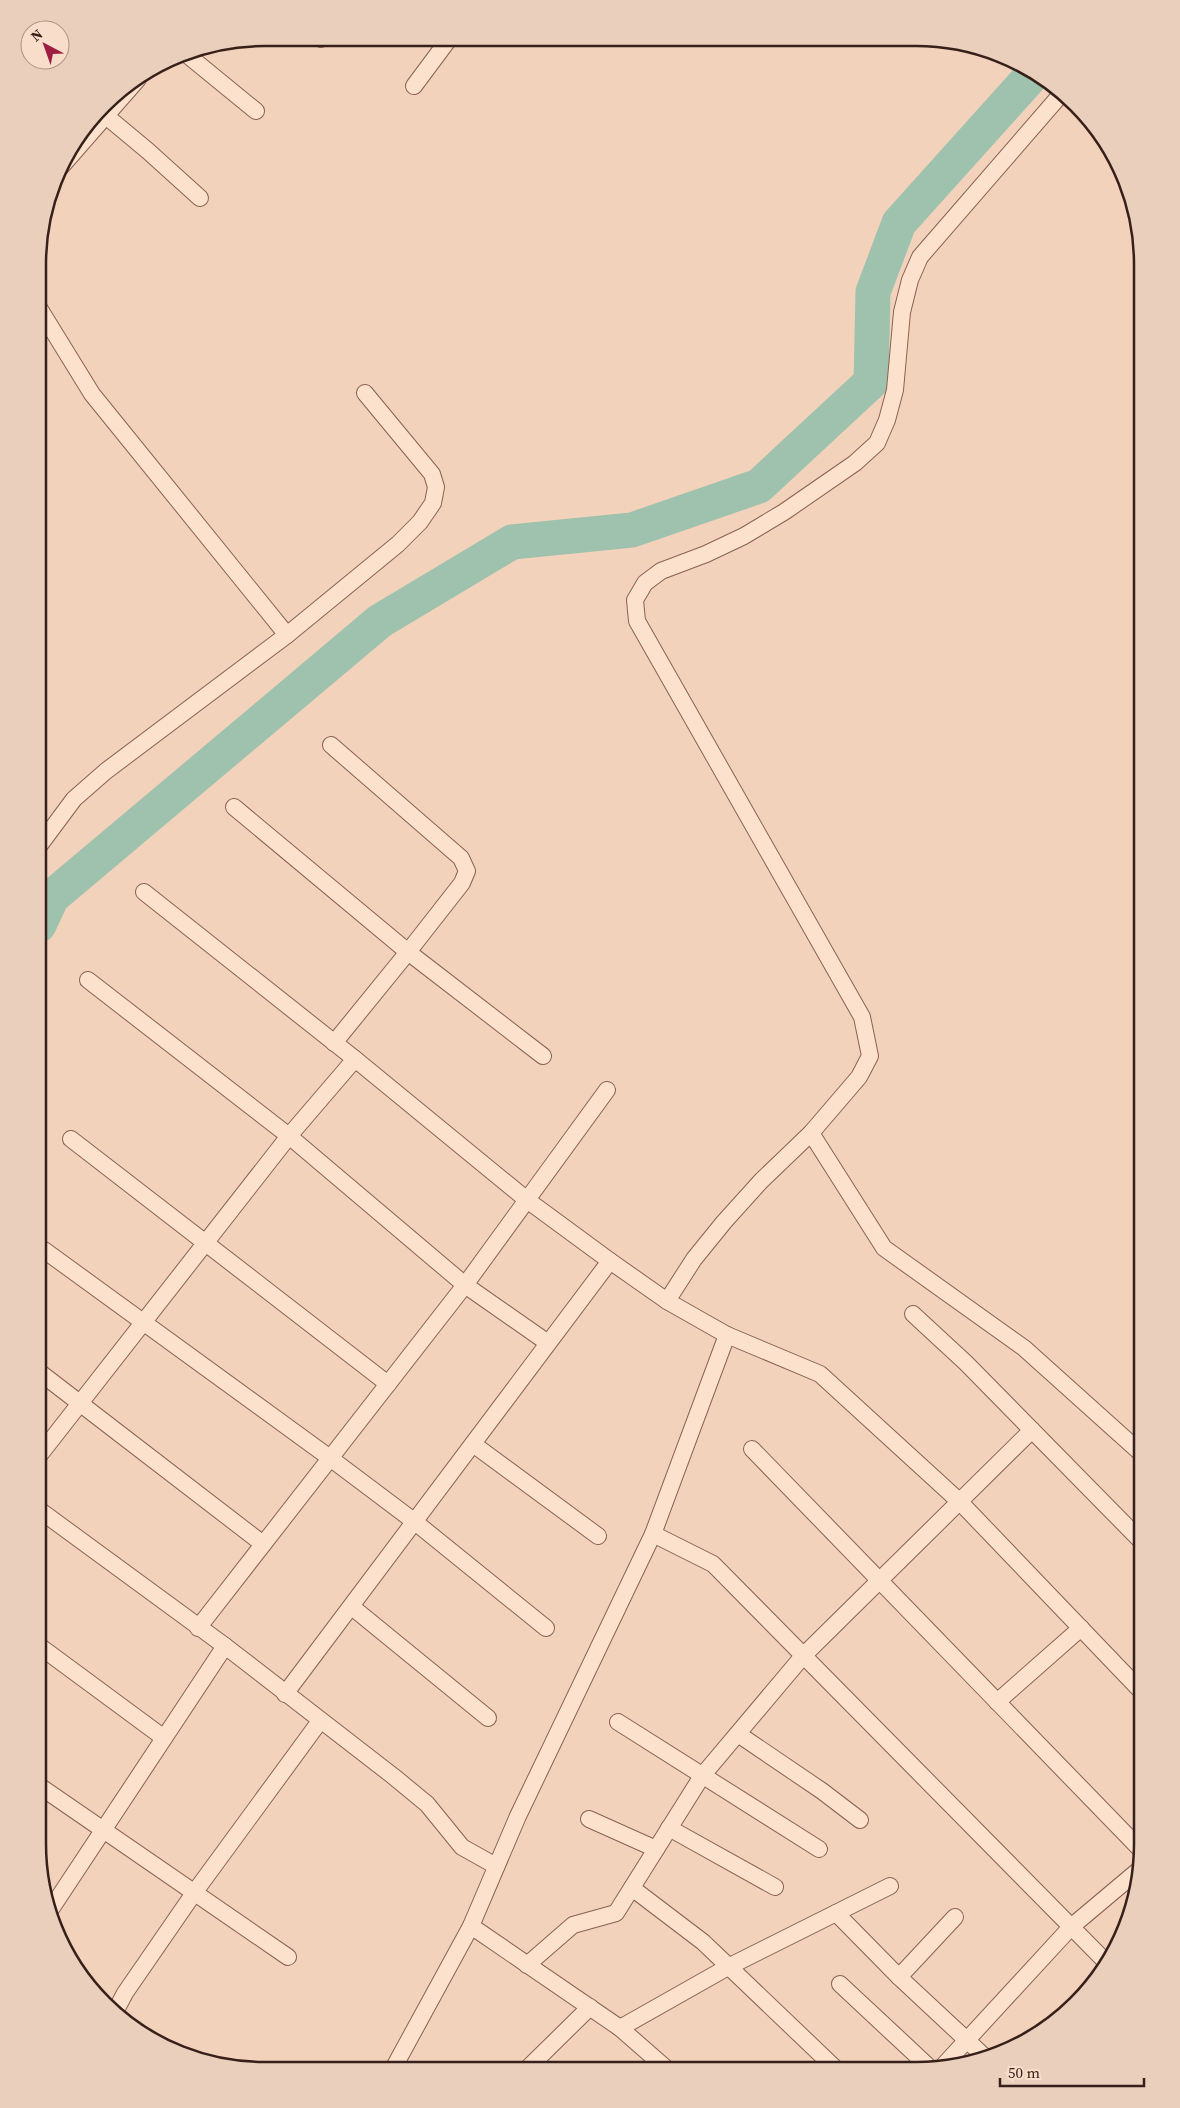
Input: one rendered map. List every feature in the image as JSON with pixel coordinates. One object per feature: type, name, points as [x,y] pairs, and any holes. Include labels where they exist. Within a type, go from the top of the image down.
[{"type":"street","points":[[414,86],[444,46]]},
{"type":"street","points":[[192,59],[256,111]]},
{"type":"street","points":[[667,1301],[694,1259],[724,1222],[761,1181],[811,1133],[859,1077],[870,1056],[862,1017],[637,621],[635,600],[644,583],[661,571],[706,554],[744,536],[784,512],[855,463],[877,443],[887,420],[895,390],[902,312],[910,280],[920,257],[1057,98]]},
{"type":"street","points":[[97,124],[119,101]]},
{"type":"street","points":[[106,116],[148,150],[200,198]]},
{"type":"street","points":[[46,319],[92,394],[287,635]]},
{"type":"street","points":[[46,837],[74,799],[106,771],[287,635],[398,544],[420,522],[433,504],[436,487],[432,474],[365,393]]},
{"type":"street","points":[[331,745],[461,858],[468,871],[462,883],[334,1043]]},
{"type":"street","points":[[234,807],[408,952],[543,1056]]},
{"type":"street","points":[[144,892],[355,1059],[527,1200],[610,1261],[667,1301],[727,1335],[820,1374],[960,1502],[1134,1684]]},
{"type":"street","points":[[88,980],[289,1136],[465,1285],[548,1343]]},
{"type":"street","points":[[46,1447],[289,1136],[355,1059]]},
{"type":"street","points":[[198,1628],[465,1285],[607,1090]]},
{"type":"street","points":[[811,1133],[884,1248],[1024,1348],[1134,1447]]},
{"type":"street","points":[[71,1139],[388,1384]]},
{"type":"street","points":[[46,1251],[415,1522],[546,1628]]},
{"type":"street","points":[[285,1694],[610,1261]]},
{"type":"street","points":[[913,1314],[966,1363],[1134,1534]]},
{"type":"street","points":[[397,2062],[470,1926],[518,1816],[653,1534],[727,1335]]},
{"type":"street","points":[[46,1377],[263,1544]]},
{"type":"street","points":[[527,1965],[573,1925],[616,1913],[702,1776],[803,1656],[1032,1430]]},
{"type":"street","points":[[473,1444],[598,1536]]},
{"type":"street","points":[[752,1449],[1134,1843]]},
{"type":"street","points":[[46,1515],[225,1646],[320,1722],[393,1776],[427,1804],[462,1847],[496,1866]]},
{"type":"street","points":[[653,1534],[713,1564],[1102,1958]]},
{"type":"street","points":[[352,1607],[488,1718]]},
{"type":"street","points":[[997,1702],[1081,1628]]},
{"type":"street","points":[[55,1903],[225,1646]]},
{"type":"street","points":[[46,1651],[164,1738]]},
{"type":"street","points":[[118,2006],[125,1993],[194,1893],[320,1722]]},
{"type":"street","points":[[618,1722],[819,1849]]},
{"type":"street","points":[[738,1734],[860,1820]]},
{"type":"street","points":[[46,1791],[288,1957]]},
{"type":"street","points":[[589,1819],[656,1848]]},
{"type":"street","points":[[669,1828],[775,1887]]},
{"type":"street","points":[[949,2059],[1071,1927],[1132,1875]]},
{"type":"street","points":[[620,2028],[728,1967],[890,1886]]},
{"type":"street","points":[[632,1888],[703,1942],[829,2062]]},
{"type":"street","points":[[836,1913],[899,1977],[980,2052]]},
{"type":"street","points":[[899,1977],[955,1917]]},
{"type":"street","points":[[470,1926],[620,2028],[659,2062]]},
{"type":"street","points":[[840,1984],[923,2061]]},
{"type":"street","points":[[534,2062],[590,2008]]},
{"type":"waterway","points":[[46,910],[52,897],[380,621],[512,542],[632,530],[759,486],[871,382],[873,292],[899,223],[1030,78]]}]
